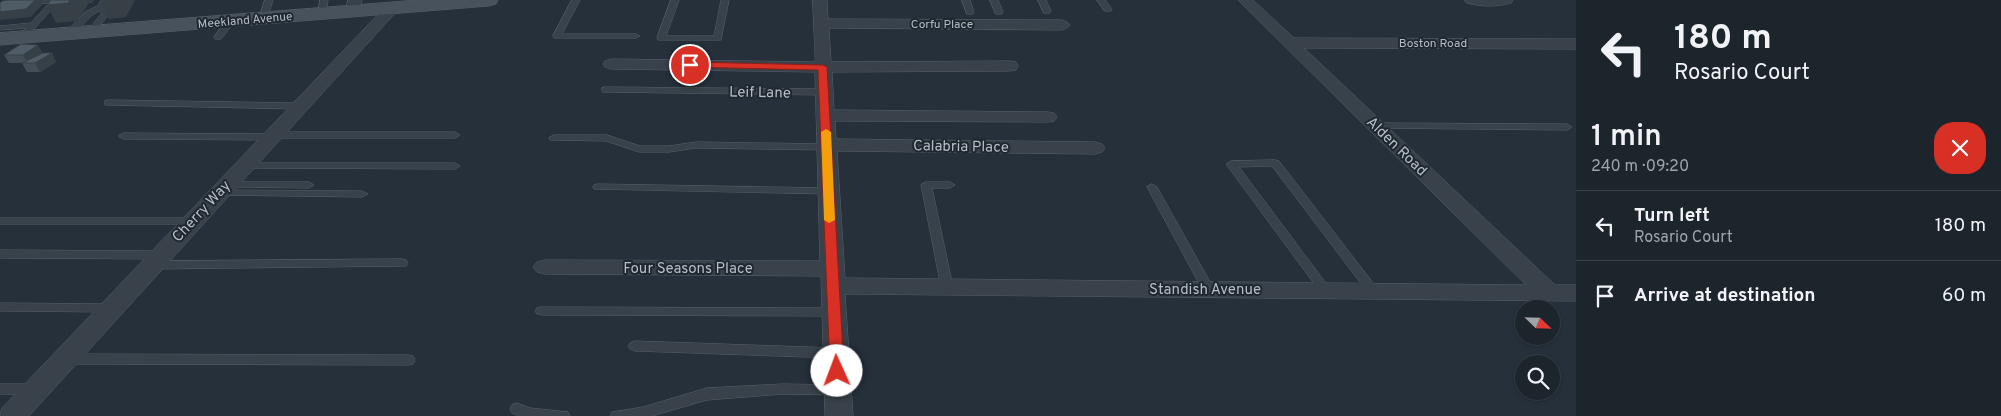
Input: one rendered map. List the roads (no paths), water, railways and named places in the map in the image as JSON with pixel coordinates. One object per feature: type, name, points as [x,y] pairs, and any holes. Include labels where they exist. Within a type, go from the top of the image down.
[{"type":"main road","name":"Meekland Avenue","points":[[0,39],[26,32],[69,34],[263,19],[323,7],[392,8],[489,0]]},
{"type":"street","points":[[820,0],[839,416]]},
{"type":"street","name":"Alden Road","points":[[1245,0],[1550,293]]},
{"type":"street","points":[[1472,0],[1484,2],[1506,0]]},
{"type":"street","name":"Cherry Way","points":[[12,416],[392,8]]},
{"type":"street","name":"Corfu Place","points":[[821,23],[1062,25]]},
{"type":"street","name":"Boston Road","points":[[1290,43],[1576,44]]},
{"type":"street","points":[[611,64],[823,67],[1010,66]]},
{"type":"street","name":"Calabria Place","points":[[826,115],[1048,117]]},
{"type":"street","name":"Calabria Place","points":[[827,146],[1095,148]]},
{"type":"street","name":"Four Seasons Place","points":[[545,267],[832,278]]},
{"type":"street","name":"Standish Avenue","points":[[832,278],[947,287],[1576,293]]},
{"type":"lane","points":[[0,6],[6,0]]},
{"type":"lane","points":[[0,6],[55,0]]},
{"type":"lane","points":[[0,28],[26,32],[55,0]]},
{"type":"lane","points":[[69,34],[88,14],[100,8],[106,0]]},
{"type":"lane","points":[[263,19],[269,0]]},
{"type":"lane","points":[[576,0],[557,36],[636,36]]},
{"type":"lane","points":[[675,0],[661,38],[718,38],[724,0]]},
{"type":"lane","points":[[966,0],[970,12]]},
{"type":"lane","points":[[994,0],[999,12]]},
{"type":"lane","points":[[1042,0],[1047,10]]},
{"type":"lane","points":[[1101,0],[1108,10]]},
{"type":"lane","points":[[90,32],[106,13],[100,8]]},
{"type":"lane","points":[[218,37],[231,22]]},
{"type":"lane","name":"Leif Lane","points":[[605,90],[824,92]]},
{"type":"lane","points":[[108,103],[299,106]]},
{"type":"lane","points":[[1376,126],[1567,127]]},
{"type":"lane","points":[[123,136],[455,135]]},
{"type":"lane","points":[[554,138],[607,138],[639,149],[669,149],[696,145],[827,146]]},
{"type":"lane","points":[[1325,290],[1231,164],[1275,164],[1373,291]]},
{"type":"lane","points":[[243,166],[456,166]]},
{"type":"lane","points":[[222,189],[309,185]]},
{"type":"lane","points":[[947,287],[926,185],[950,185]]},
{"type":"lane","points":[[1152,187],[1208,289]]},
{"type":"lane","points":[[598,188],[828,191]]},
{"type":"lane","points":[[222,189],[362,194]]},
{"type":"lane","points":[[0,220],[192,221]]},
{"type":"lane","points":[[0,254],[156,260],[402,263]]},
{"type":"lane","points":[[0,307],[112,308]]},
{"type":"lane","points":[[542,311],[834,312]]},
{"type":"lane","points":[[635,346],[836,353]]},
{"type":"lane","points":[[66,359],[408,360]]},
{"type":"lane","points":[[0,389],[38,389]]},
{"type":"lane","points":[[617,416],[643,413],[707,394],[783,389],[838,390]]},
{"type":"lane","points":[[516,409],[529,414],[563,416]]}]
